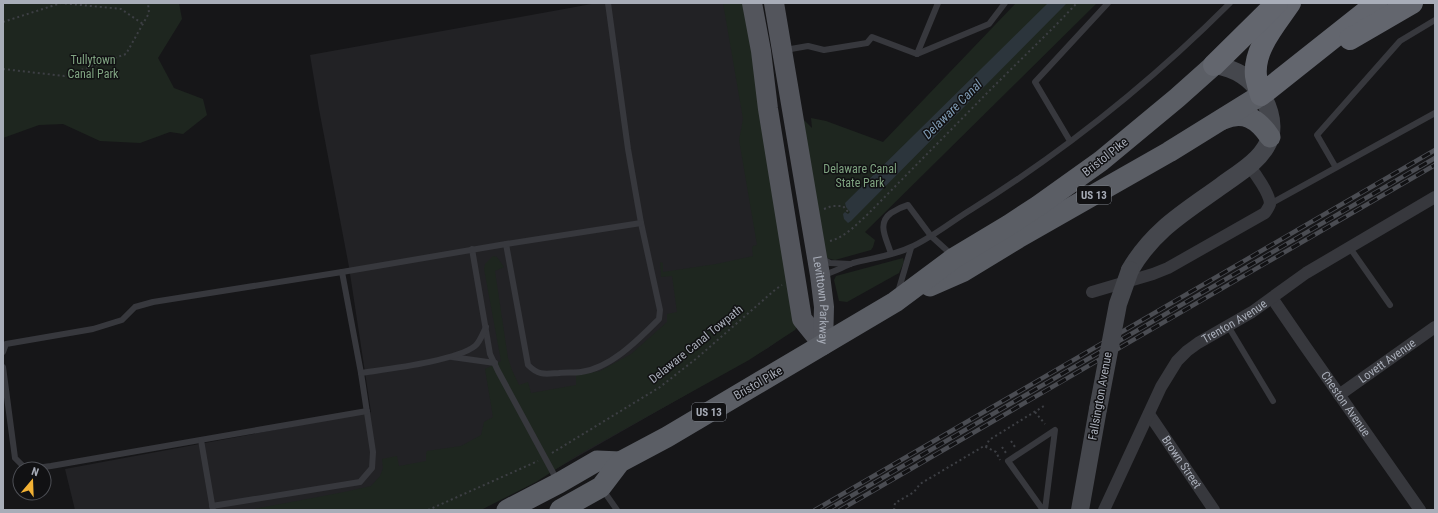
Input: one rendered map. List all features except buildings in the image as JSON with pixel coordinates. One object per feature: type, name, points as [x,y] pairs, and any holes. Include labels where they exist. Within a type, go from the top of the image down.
[{"type":"highway","name":"Bristol Pike","points":[[569,508],[601,487],[620,462],[667,437],[895,302],[954,258],[1009,225],[1072,182],[1139,130],[1214,65],[1278,3]]},
{"type":"highway","points":[[1261,95],[1256,77],[1257,61],[1270,32],[1290,3]]},
{"type":"highway","name":"US 13","points":[[1261,95],[1377,3]]},
{"type":"highway","points":[[1284,76],[1412,3]]},
{"type":"highway","name":"Bristol Pike","points":[[895,302],[962,272],[1018,238],[1169,152],[1261,95]]},
{"type":"highway","points":[[1222,119],[1232,115],[1250,118],[1263,126],[1270,136]]},
{"type":"highway","points":[[508,510],[559,483],[597,460],[620,462]]},
{"type":"main road","name":"Levittown Parkway","points":[[752,3],[761,51],[768,109],[802,319],[823,345]]},
{"type":"main road","name":"Levittown Parkway","points":[[774,3],[821,258],[824,307],[823,345]]},
{"type":"main road","name":"Fallsington Avenue","points":[[1080,510],[1118,304],[1130,270],[1143,250],[1158,233],[1183,213],[1249,166],[1262,152],[1270,136],[1272,124],[1270,111],[1261,95],[1240,73],[1214,65]]},
{"type":"street","points":[[1092,292],[1153,274],[1168,268],[1265,213],[1270,204],[1268,195],[1249,166]]},
{"type":"street","name":"Trenton Avenue","points":[[1104,510],[1161,387],[1177,361],[1187,351],[1198,343],[1252,312],[1306,273],[1435,197]]},
{"type":"street","name":"Cheston Avenue","points":[[1272,298],[1420,510]]},
{"type":"street","name":"Lovett Avenue","points":[[1339,395],[1435,327]]},
{"type":"street","name":"Brown Street","points":[[1149,414],[1214,510]]},
{"type":"lane","points":[[506,244],[528,365],[535,371],[544,374],[582,372],[596,367],[611,359],[637,341],[659,319],[660,310],[641,223],[628,149],[608,3]]},
{"type":"lane","points":[[917,54],[938,3]]},
{"type":"lane","points":[[782,50],[808,46],[824,50],[867,43],[872,38],[917,54],[989,24],[1005,3]]},
{"type":"lane","points":[[1070,141],[1035,82],[1108,3]]},
{"type":"lane","points":[[821,258],[832,273],[852,264],[911,248],[931,236],[1027,173],[1070,141],[1130,94],[1196,38],[1230,3]]},
{"type":"lane","points":[[1335,166],[1317,135],[1400,41],[1435,20]]},
{"type":"lane","points":[[1270,204],[1335,166],[1360,155],[1435,112]]},
{"type":"lane","points":[[891,254],[882,226],[884,218],[900,207],[908,205],[931,236],[954,258]]},
{"type":"lane","points":[[3,352],[6,344],[93,329],[122,320],[135,307],[147,304],[472,249],[641,223]]},
{"type":"lane","points":[[895,302],[911,248]]},
{"type":"lane","points":[[1350,248],[1390,305]]},
{"type":"lane","points":[[472,249],[490,354],[559,483]]},
{"type":"lane","points":[[821,258],[830,262],[852,264]]},
{"type":"lane","points":[[201,440],[213,508],[360,482],[372,468],[373,452],[367,412],[342,272]]},
{"type":"lane","points":[[1228,326],[1273,400]]},
{"type":"lane","points":[[361,373],[452,357],[469,350],[476,345],[486,327]]},
{"type":"lane","points":[[452,357],[495,364]]},
{"type":"lane","points":[[3,367],[15,458],[24,467],[36,468],[51,466],[367,412]]},
{"type":"lane","points":[[1055,430],[1044,510],[1008,461],[1055,430]]},
{"type":"lane","points":[[601,487],[618,510]]},
{"type":"path","points":[[3,69],[64,76],[126,54],[149,13],[148,3]]},
{"type":"path","points":[[821,258],[838,239],[849,232],[868,214],[1077,3]]},
{"type":"path","points":[[3,22],[61,4],[121,9],[143,24]]},
{"type":"path","points":[[821,210],[832,206],[843,206],[849,213]]},
{"type":"path","name":"Delaware Canal Towpath","points":[[556,451],[660,387],[697,358],[776,289],[784,285]]},
{"type":"path","points":[[986,447],[989,440],[1044,405]]},
{"type":"path","points":[[1035,412],[1045,424]]},
{"type":"path","points":[[894,510],[895,503],[914,492],[920,484],[984,446],[996,452],[1000,460]]},
{"type":"path","points":[[428,510],[537,462]]},
{"type":"shaded area","points":[[597,3],[731,3],[797,327],[768,348],[547,474],[473,510],[75,510],[65,469],[371,412],[349,267],[310,55]]},
{"type":"green space","name":"Tullytown Canal Park","points":[[3,3],[179,3],[182,19],[158,58],[174,88],[203,99],[207,115],[183,134],[170,132],[140,143],[100,141],[63,124],[39,125],[3,138]]},
{"type":"green space","points":[[723,3],[746,3],[797,327],[795,330],[749,360],[578,455],[536,482],[481,510],[249,510],[371,486],[380,476],[383,468],[382,459],[397,456],[399,466],[426,461],[427,451],[461,446],[481,435],[484,422],[493,417],[485,369],[501,361],[484,269],[485,264],[493,256],[497,257],[504,267],[495,271],[508,358],[519,385],[528,382],[531,393],[576,385],[576,375],[600,371],[631,354],[667,322],[667,314],[677,312],[672,276],[661,277],[660,262],[663,263],[663,272],[716,264],[753,256],[752,248],[753,246],[757,245],[739,140],[743,119]]},
{"type":"green space","name":"Delaware Canal State Park","points":[[1016,3],[1097,3],[865,232],[875,240],[871,250],[835,260],[826,258],[799,115],[812,128],[811,118],[826,121],[883,142]]},
{"type":"green space","points":[[903,258],[904,262],[899,273],[847,302],[839,301],[834,280],[836,276]]},
{"type":"water","name":"Delaware Canal","points":[[1048,3],[1067,3],[848,223],[844,219],[843,214],[845,212],[848,214],[850,212],[845,203]]},
{"type":"railway","points":[[815,510],[1435,150]]},
{"type":"railway","points":[[827,510],[1435,158]]},
{"type":"railway","points":[[840,510],[1435,165]]}]
